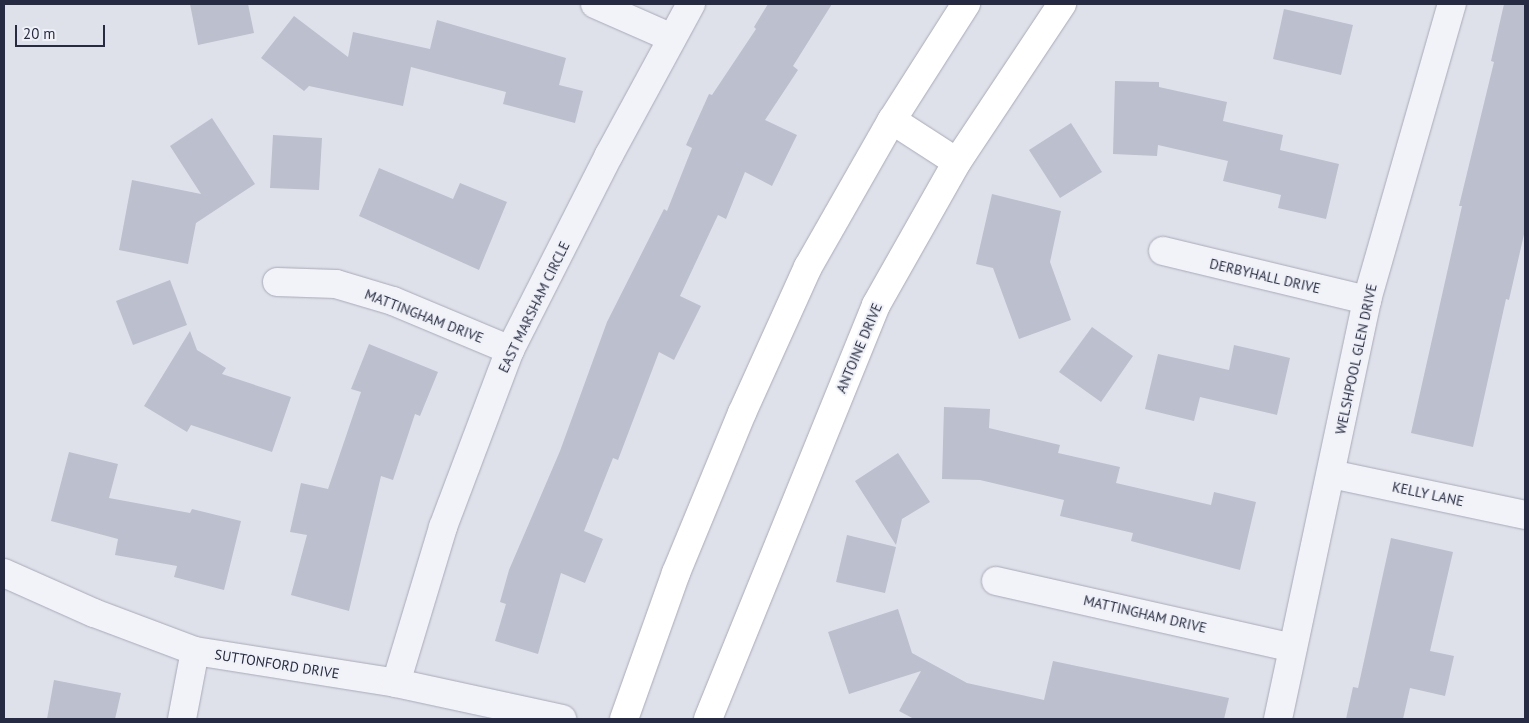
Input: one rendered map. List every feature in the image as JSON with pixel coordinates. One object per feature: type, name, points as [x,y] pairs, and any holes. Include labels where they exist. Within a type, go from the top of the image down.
[{"type":"main road","points":[[624,719],[676,573],[742,413],[808,267],[892,120],[966,4]]},
{"type":"main road","name":"ANTOINE DRIVE","points":[[708,719],[876,305],[957,162],[1062,4]]},
{"type":"main road","points":[[892,120],[957,162]]},
{"type":"street","points":[[595,4],[672,38]]},
{"type":"street","name":"EAST MARSHAM CIRCLE","points":[[396,683],[443,526],[510,350],[691,4]]},
{"type":"street","name":"WELSHPOOL GLEN DRIVE","points":[[1278,719],[1367,300],[1452,4]]},
{"type":"street","name":"DERBYHALL DRIVE","points":[[1162,252],[1367,300]]},
{"type":"street","name":"MATTINGHAM DRIVE","points":[[278,282],[336,284],[377,296],[510,350]]},
{"type":"street","name":"KELLY LANE","points":[[1331,474],[1525,515]]},
{"type":"street","name":"SUTTONFORD DRIVE","points":[[4,573],[94,613],[195,651],[396,683],[562,719]]},
{"type":"street","name":"MATTINGHAM DRIVE","points":[[996,581],[1293,648]]},
{"type":"street","points":[[182,719],[195,651]]},
{"type":"building","points":[[190,4],[248,4],[254,33],[198,45]]},
{"type":"building","points":[[768,4],[832,4],[793,66],[798,70],[765,120],[797,135],[772,186],[745,172],[726,219],[718,215],[680,296],[701,306],[674,360],[659,352],[618,460],[613,458],[584,531],[603,539],[585,583],[561,573],[538,654],[495,641],[506,604],[500,602],[509,570],[560,451],[607,322],[664,209],[667,211],[692,148],[686,145],[709,94],[712,95],[756,29],[754,27]]},
{"type":"building","points":[[1504,4],[1525,4],[1525,230],[1509,300],[1506,299],[1473,447],[1411,433],[1462,206],[1459,206],[1494,62],[1491,61]]},
{"type":"building","points":[[1284,9],[1353,25],[1341,75],[1273,59]]},
{"type":"building","points":[[294,16],[348,57],[353,32],[430,49],[437,20],[566,58],[559,85],[583,91],[575,123],[503,104],[506,92],[411,67],[403,106],[309,86],[304,91],[261,58]]},
{"type":"building","points":[[1115,81],[1159,82],[1159,87],[1227,102],[1223,121],[1283,135],[1280,150],[1339,164],[1326,219],[1278,208],[1281,195],[1223,181],[1228,161],[1158,145],[1157,156],[1113,154]]},
{"type":"building","points":[[212,118],[255,184],[196,223],[188,264],[119,250],[132,180],[201,194],[170,146]]},
{"type":"building","points":[[1071,123],[1102,172],[1060,198],[1029,150]]},
{"type":"building","points":[[273,135],[322,138],[319,190],[270,188]]},
{"type":"building","points":[[379,168],[453,199],[460,183],[507,202],[479,270],[359,216]]},
{"type":"building","points":[[992,194],[1061,211],[1050,262],[1071,320],[1019,339],[993,268],[976,264]]},
{"type":"building","points":[[170,280],[187,325],[133,345],[116,301]]},
{"type":"building","points":[[1092,327],[1133,356],[1101,402],[1059,372]]},
{"type":"building","points":[[190,331],[197,350],[226,368],[222,374],[291,397],[272,452],[191,425],[187,432],[144,406]]},
{"type":"building","points":[[369,344],[438,372],[420,416],[415,414],[393,480],[381,476],[349,611],[291,595],[307,535],[290,532],[301,483],[328,489],[361,392],[351,389]]},
{"type":"building","points":[[1234,345],[1290,358],[1277,415],[1200,397],[1194,421],[1145,409],[1158,354],[1229,370]]},
{"type":"building","points":[[944,407],[990,409],[989,428],[1060,445],[1058,453],[1120,467],[1116,483],[1211,505],[1214,492],[1256,502],[1240,570],[1131,541],[1133,533],[1060,516],[1064,500],[980,480],[942,479]]},
{"type":"building","points":[[69,452],[118,464],[109,498],[190,513],[192,509],[241,521],[224,590],[174,577],[177,566],[115,555],[118,539],[51,521]]},
{"type":"building","points":[[898,453],[930,502],[902,519],[896,545],[855,481]]},
{"type":"building","points":[[847,535],[896,547],[885,593],[836,582]]},
{"type":"building","points":[[1391,538],[1453,552],[1430,651],[1454,656],[1445,696],[1410,688],[1403,719],[1346,719],[1353,687],[1358,688]]},
{"type":"building","points":[[898,609],[912,653],[967,683],[1044,700],[1053,661],[1229,698],[1224,719],[914,719],[899,711],[921,671],[849,694],[828,632]]},
{"type":"building","points":[[54,680],[121,693],[115,719],[47,719]]}]
